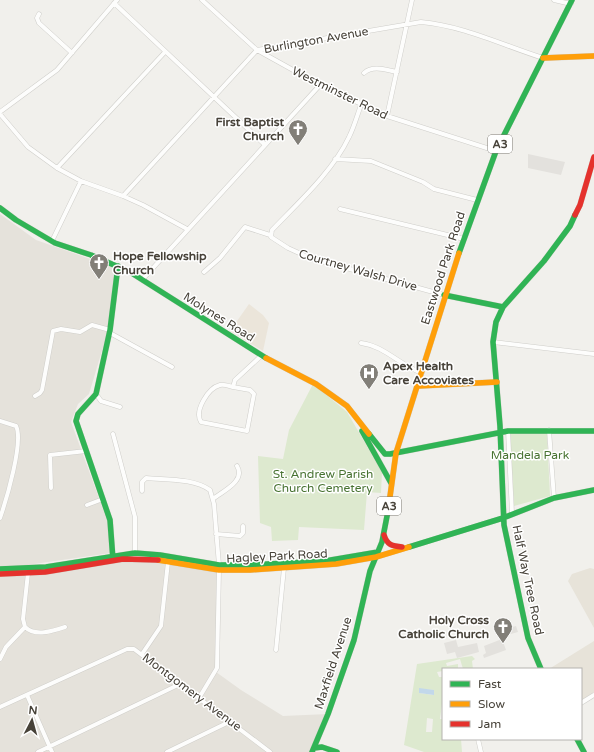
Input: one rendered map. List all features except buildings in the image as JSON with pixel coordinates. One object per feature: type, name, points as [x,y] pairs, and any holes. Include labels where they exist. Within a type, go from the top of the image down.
[{"type":"main road","name":"Eastwood Park Road","points":[[377,555],[384,534],[396,453],[422,373],[444,295],[477,200],[496,151],[572,2]]},
{"type":"main road","points":[[543,58],[594,56]]},
{"type":"main road","name":"Half Way Tree Road","points":[[541,668],[528,638],[507,548],[503,518],[500,432],[493,342],[496,322],[503,307],[544,261],[570,226],[580,205],[594,157]]},
{"type":"main road","name":"Molynes Road","points":[[0,208],[16,220],[52,241],[91,254],[118,266],[261,356],[306,378],[342,403],[364,434],[391,484]]},
{"type":"main road","points":[[113,558],[110,520],[77,424],[77,418],[96,394],[110,331],[118,266]]},
{"type":"main road","points":[[444,295],[503,307]]},
{"type":"main road","points":[[418,386],[497,382]]},
{"type":"main road","points":[[342,403],[354,415],[382,452],[387,454],[508,431],[594,431]]},
{"type":"main road","name":"Hagley Park Road","points":[[0,569],[46,567],[113,558],[144,559],[219,568],[284,568],[336,564],[412,547],[503,518],[512,513],[554,498],[594,490]]},
{"type":"main road","points":[[384,534],[386,540],[391,546],[412,547]]},
{"type":"main road","name":"Hagley Park Road","points":[[0,574],[28,573],[135,553],[219,568],[312,562],[377,555]]},
{"type":"main road","name":"Maxfield Avenue","points":[[313,750],[351,649],[370,571],[377,555]]},
{"type":"main road","points":[[578,740],[584,752]]},
{"type":"main road","points":[[313,750],[322,746],[337,752]]},
{"type":"street","name":"Westminster Road","points":[[202,0],[256,50],[320,85],[387,116],[496,151]]},
{"type":"street","points":[[387,116],[412,0]]},
{"type":"street","points":[[554,0],[572,2]]},
{"type":"street","points":[[187,229],[166,216],[124,196],[81,181],[57,168],[28,147],[0,113],[48,77],[72,53],[116,1],[165,52],[265,145]]},
{"type":"street","points":[[39,14],[37,18],[39,22],[72,53]]},
{"type":"street","name":"Burlington Avenue","points":[[124,196],[256,50],[421,22],[452,27],[543,58]]},
{"type":"street","points":[[57,168],[165,52]]},
{"type":"street","points":[[364,72],[370,69],[378,68],[397,72]]},
{"type":"street","points":[[142,280],[320,85]]},
{"type":"street","points":[[270,235],[272,230],[318,181],[335,159],[349,138],[361,105]]},
{"type":"street","points":[[335,159],[371,161],[424,182],[434,189],[477,200]]},
{"type":"street","points":[[52,241],[81,181]]},
{"type":"street","points":[[340,209],[464,239]]},
{"type":"street","name":"Courtney Walsh Drive","points":[[204,272],[220,258],[245,227],[270,235],[272,239],[310,258],[444,295]]},
{"type":"street","points":[[35,396],[42,392],[53,331],[61,329],[80,332],[92,325],[110,331],[172,367]]},
{"type":"street","points":[[493,342],[594,354]]},
{"type":"street","points":[[361,343],[378,347],[406,367],[422,373]]},
{"type":"street","points":[[233,387],[236,378],[261,356]]},
{"type":"street","points":[[220,385],[233,387],[250,390],[254,394],[247,431],[208,425],[201,422],[199,417],[203,403],[210,391],[220,385]]},
{"type":"street","points":[[96,394],[101,401],[120,406]]},
{"type":"street","points":[[0,421],[16,426],[19,435],[10,483],[0,518]]},
{"type":"street","points":[[549,430],[554,498]]},
{"type":"street","points":[[508,431],[512,513]]},
{"type":"street","points":[[113,434],[134,517],[135,553]]},
{"type":"street","points":[[51,488],[50,455],[86,451]]},
{"type":"street","points":[[213,499],[238,479],[240,473],[237,466]]},
{"type":"street","points":[[142,491],[142,482],[144,479],[170,480],[207,488],[212,493],[219,568],[217,668],[199,698]]},
{"type":"street","points":[[87,505],[103,499]]},
{"type":"street","points":[[216,534],[240,536],[243,533],[243,526]]},
{"type":"street","points":[[142,654],[161,626],[168,562]]},
{"type":"street","points":[[276,650],[284,568]]},
{"type":"street","points":[[28,573],[24,619],[25,627],[32,632],[44,632],[65,627]]},
{"type":"street","points":[[0,659],[6,647],[25,627]]},
{"type":"street","name":"Montgomery Avenue","points":[[0,707],[127,649],[134,649],[270,752]]},
{"type":"street","points":[[38,752],[180,684]]},
{"type":"street","points":[[26,695],[52,752]]},
{"type":"street","points":[[582,703],[594,695]]},
{"type":"street","points":[[167,752],[231,721]]},
{"type":"street","points":[[478,740],[481,752]]},
{"type":"shaded area","points":[[528,154],[565,162],[561,175],[528,168]]},
{"type":"shaded area","points":[[0,214],[36,240],[116,268],[107,334],[89,394],[78,404],[71,422],[107,520],[111,553],[27,565],[0,566]]},
{"type":"shaded area","points":[[249,304],[263,315],[269,323],[263,351],[230,331]]},
{"type":"shaded area","points":[[133,555],[219,570],[216,672],[241,690],[283,716],[328,714],[312,752],[0,752],[0,571]]},
{"type":"shaded area","points":[[590,568],[594,569],[594,628],[568,581],[572,574]]},
{"type":"shaded area","points":[[516,626],[518,632],[504,636],[502,630]]},
{"type":"shaded area","points":[[502,639],[506,650],[484,658],[483,655],[486,653],[484,646]]},
{"type":"shaded area","points":[[456,640],[458,647],[477,643],[479,652],[457,658],[455,652],[447,654],[444,643]]},
{"type":"shaded area","points":[[594,641],[594,692],[582,700],[582,668],[551,668]]},
{"type":"green space","name":"St. Andrew Parish Church Cemetery","points":[[313,384],[347,412],[382,472],[381,493],[367,492],[364,530],[299,527],[298,540],[272,541],[271,527],[260,523],[258,456],[283,459],[289,430]]},
{"type":"green space","name":"Mandela Park","points":[[510,434],[547,434],[550,496],[514,506]]},
{"type":"green space","points":[[472,656],[475,659],[472,661],[473,668],[463,668],[460,659],[446,663],[447,666],[458,664],[458,668],[442,668],[442,671],[437,672],[439,677],[442,677],[442,704],[440,719],[442,719],[442,740],[461,740],[462,752],[424,752],[404,745],[417,664]],"holes":[[[419,689],[434,690],[434,695],[419,693]],[[427,718],[433,719],[432,732],[426,732]]]},
{"type":"water","points":[[419,688],[434,690],[434,695],[419,693]]},
{"type":"traffic: fast","points":[[459,253],[496,151],[572,0]]},
{"type":"traffic: fast","points":[[0,208],[16,220],[55,243],[91,255],[130,272],[266,358]]},
{"type":"traffic: fast","points":[[541,668],[528,638],[504,525],[500,426],[493,342],[496,322],[503,307],[544,261],[570,226],[575,215]]},
{"type":"traffic: fast","points":[[113,560],[110,520],[76,421],[78,414],[96,394],[110,330],[118,266]]},
{"type":"traffic: fast","points":[[444,295],[503,307]]},
{"type":"traffic: fast","points":[[362,431],[391,483]]},
{"type":"traffic: fast","points":[[369,434],[385,454],[390,454],[508,431],[594,431]]},
{"type":"traffic: fast","points":[[409,547],[503,518],[554,498],[594,490]]},
{"type":"traffic: fast","points":[[312,752],[328,714],[354,640],[370,571],[382,542],[388,511]]},
{"type":"traffic: fast","points":[[0,569],[46,567],[135,553],[160,555],[219,565],[250,565],[325,561],[378,552]]},
{"type":"traffic: fast","points":[[578,740],[584,752]]},
{"type":"traffic: fast","points":[[314,748],[322,747],[337,752]]},
{"type":"traffic: slow","points":[[543,58],[594,56]]},
{"type":"traffic: slow","points":[[388,511],[396,453],[459,253]]},
{"type":"traffic: slow","points":[[266,358],[316,384],[347,406],[369,434]]},
{"type":"traffic: slow","points":[[418,386],[497,382]]},
{"type":"traffic: slow","points":[[158,560],[219,570],[250,570],[336,564],[376,557],[409,547]]},
{"type":"traffic: jam","points":[[575,215],[580,205],[594,157]]},
{"type":"traffic: jam","points":[[384,535],[390,544],[402,547]]},
{"type":"traffic: jam","points":[[0,574],[45,572],[123,559],[158,560]]},
{"type":"place","name":"First Baptist Church","points":[[298,146]]},
{"type":"place","name":"Hope Fellowship Church","points":[[99,280]]},
{"type":"place","name":"Apex Health Care Accoviates","points":[[369,390]]},
{"type":"place","name":"Holy Cross Catholic Church","points":[[503,644]]}]
